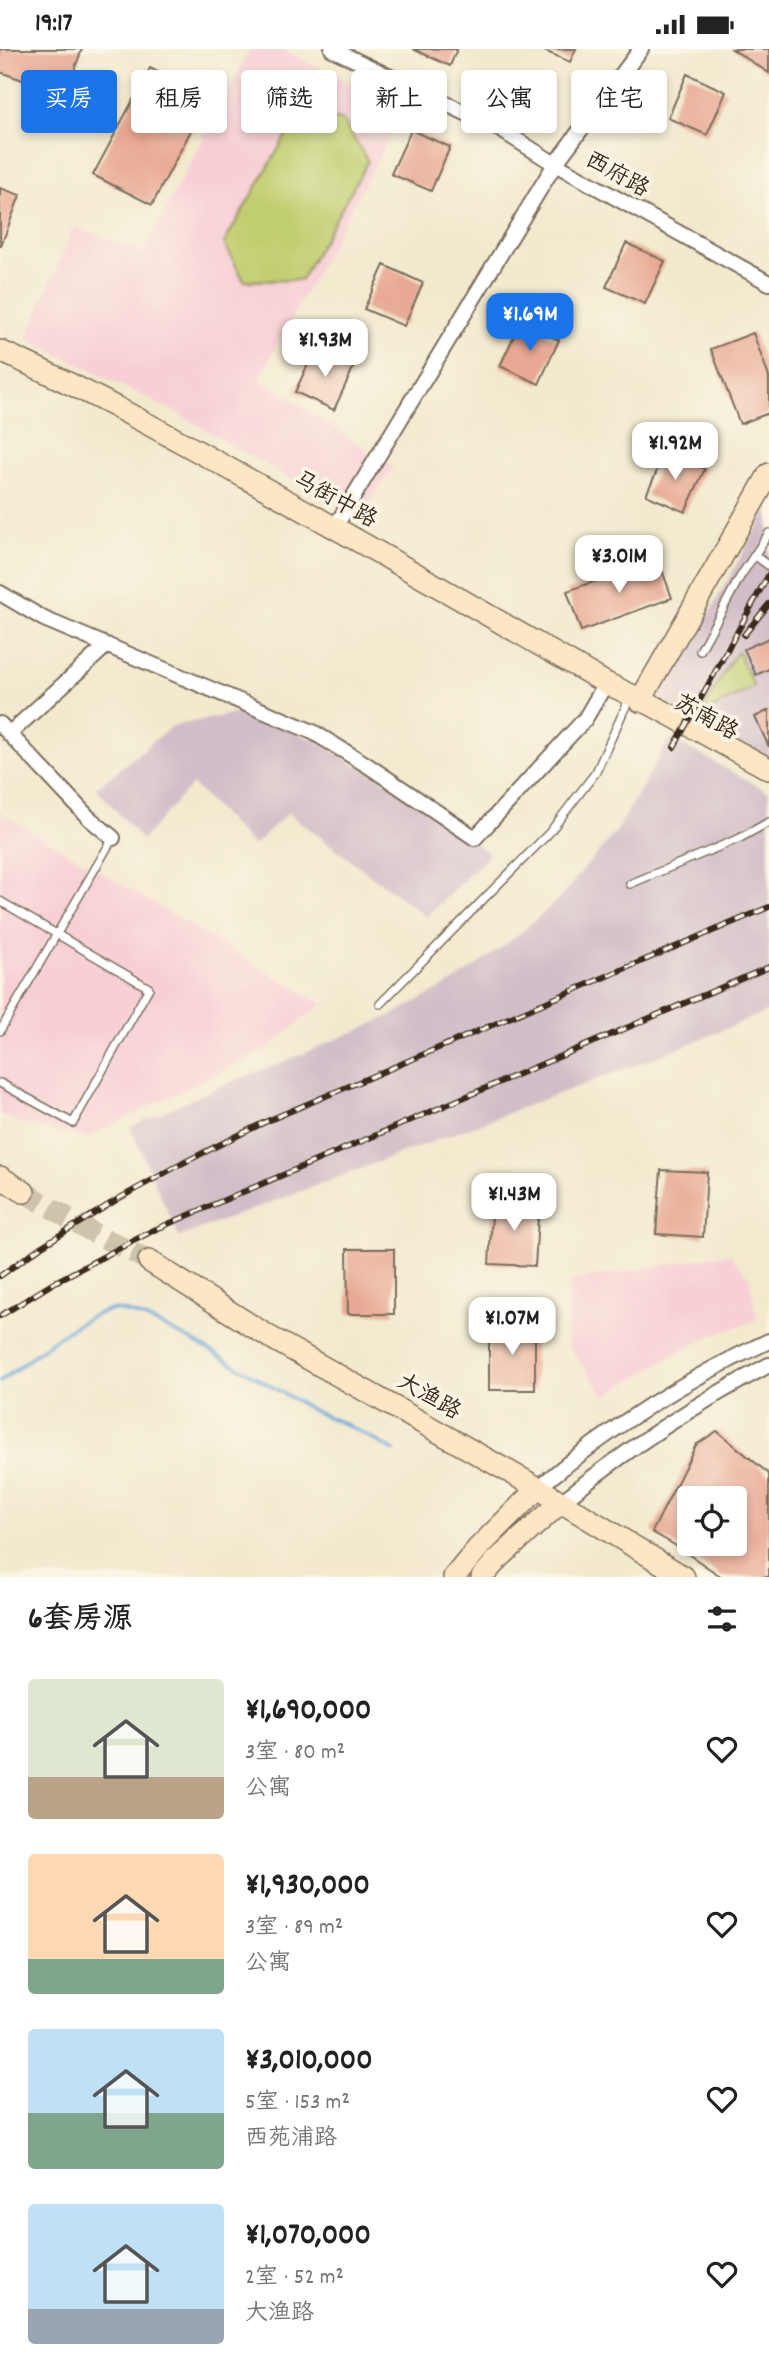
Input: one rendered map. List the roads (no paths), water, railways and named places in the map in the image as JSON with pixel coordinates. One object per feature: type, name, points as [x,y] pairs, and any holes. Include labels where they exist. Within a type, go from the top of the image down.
[{"type":"street","name":"西府路","points":[[332,49],[500,130],[555,164],[769,283]]},
{"type":"street","points":[[335,527],[555,164],[641,49]]},
{"type":"street","name":"马街中路","points":[[0,351],[77,387],[335,527],[635,699]]},
{"type":"street","points":[[635,699],[769,474]]},
{"type":"street","points":[[0,593],[44,619],[313,732],[368,765],[475,838],[585,719],[606,683]]},
{"type":"street","points":[[107,645],[5,729],[89,818],[113,838]]},
{"type":"street","name":"苏南路","points":[[635,699],[652,705],[769,769]]},
{"type":"street","name":"苏南路","points":[[635,699],[648,713],[769,781]]},
{"type":"street","points":[[0,1177],[24,1192]]},
{"type":"street","name":"大渔路","points":[[149,1261],[268,1336],[538,1488],[684,1577]]},
{"type":"street","points":[[454,1577],[478,1548],[538,1488],[583,1450],[691,1381],[769,1341]]},
{"type":"street","points":[[482,1577],[561,1502],[634,1445],[769,1365]]},
{"type":"lane","points":[[700,651],[740,577],[769,533]]},
{"type":"lane","points":[[754,555],[769,566]]},
{"type":"lane","points":[[380,1003],[549,833],[596,772],[635,699]]},
{"type":"lane","points":[[630,884],[740,838],[769,822]]},
{"type":"lane","points":[[0,1031],[113,838]]},
{"type":"lane","points":[[0,901],[149,988],[73,1123],[0,1083]]},
{"type":"waterway","points":[[0,1382],[70,1329],[100,1313],[112,1310],[129,1313],[181,1335],[312,1410],[347,1425],[394,1451]]},
{"type":"tunnel","points":[[24,1192],[92,1232],[149,1261]]},
{"type":"railway","points":[[674,747],[769,574]]},
{"type":"railway","points":[[744,635],[769,604]]},
{"type":"railway","points":[[0,1276],[42,1246],[118,1199],[265,1122],[769,907]]},
{"type":"railway","points":[[0,1316],[57,1281],[154,1230],[769,967]]}]
